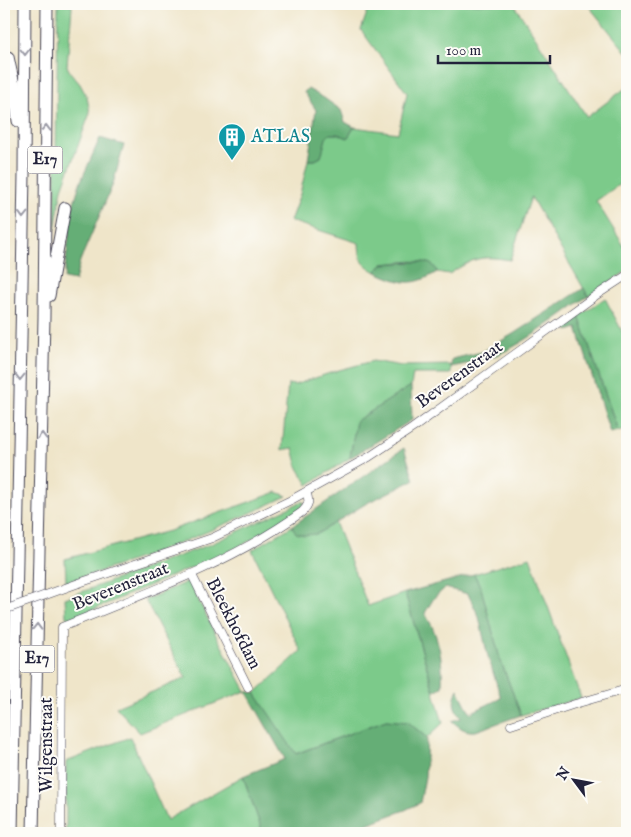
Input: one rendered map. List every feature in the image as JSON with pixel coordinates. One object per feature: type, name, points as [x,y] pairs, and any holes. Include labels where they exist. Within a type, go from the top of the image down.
[{"type":"highway","name":"E17","points":[[12,833],[24,174],[25,4]]},
{"type":"highway","name":"E17","points":[[33,833],[44,317],[47,4]]},
{"type":"highway","points":[[8,57],[14,85],[24,174]]},
{"type":"highway","points":[[44,317],[51,290],[64,208]]},
{"type":"street","name":"Beverenstraat","points":[[4,610],[212,538],[306,492],[369,457],[413,428],[498,365],[627,275]]},
{"type":"street","name":"Beverenstraat","points":[[62,627],[192,575],[247,547],[296,517],[307,508],[309,502],[306,492]]},
{"type":"street","name":"Bleekhofdam","points":[[192,575],[248,687]]},
{"type":"street","name":"Wilgenstraat","points":[[61,833],[62,627]]},
{"type":"street","points":[[511,725],[627,689]]},
{"type":"green space","points":[[58,4],[71,4],[72,7],[67,66],[87,97],[90,113],[62,189],[55,229]]},
{"type":"green space","points":[[370,4],[514,4],[587,117],[627,87],[627,179],[596,201],[627,251],[627,271],[588,296],[531,197],[510,260],[478,259],[465,264],[449,274],[437,272],[429,263],[414,261],[383,264],[376,272],[362,261],[359,243],[290,221],[300,194],[308,160],[315,160],[321,157],[326,138],[330,134],[338,134],[348,138],[354,127],[398,133],[407,93],[361,30]]},
{"type":"green space","points":[[587,4],[627,4],[627,53]]},
{"type":"green space","points":[[4,73],[7,105],[5,148],[4,148]]},
{"type":"green space","points":[[308,89],[341,110],[345,122],[354,127],[348,138],[338,134],[330,134],[326,138],[321,157],[315,160],[308,160],[316,110],[304,92]]},
{"type":"green space","points":[[100,138],[124,145],[113,184],[80,261],[75,281],[64,279],[72,209],[80,183]]},
{"type":"green space","points":[[414,262],[431,264],[436,268],[437,272],[421,280],[407,282],[376,272],[383,264]]},
{"type":"green space","points":[[584,288],[588,296],[520,343],[491,357],[451,367],[452,359],[482,352]]},
{"type":"green space","points":[[605,298],[627,341],[627,428],[618,431],[579,316]]},
{"type":"green space","points":[[579,316],[618,431],[610,433],[577,328],[568,331],[566,325]]},
{"type":"green space","points":[[373,361],[402,366],[451,365],[451,374],[413,374],[411,386],[356,421],[350,458],[308,485],[298,468],[293,448],[282,450],[288,384],[294,385]]},
{"type":"green space","points":[[411,386],[412,420],[350,458],[356,421]]},
{"type":"green space","points":[[404,448],[414,480],[367,503],[317,534],[304,535],[296,533],[292,526]]},
{"type":"green space","points":[[277,492],[287,496],[178,544],[66,582],[65,559],[169,531]]},
{"type":"green space","points":[[304,502],[304,505],[295,515],[237,548],[71,619],[66,617],[65,598],[211,544]]},
{"type":"green space","points":[[335,522],[368,606],[405,593],[443,723],[427,738],[408,722],[386,720],[295,754],[255,693],[301,651],[252,550],[292,526],[297,533],[317,534]]},
{"type":"green space","points":[[530,557],[581,698],[521,715],[500,659],[481,588],[474,574]]},
{"type":"green space","points":[[474,574],[481,588],[500,659],[521,715],[476,731],[469,731],[452,721],[461,718],[454,704],[458,689],[470,713],[501,698],[487,653],[479,617],[468,594],[445,588],[434,598],[425,613],[432,626],[441,659],[442,687],[434,691],[405,593]]},
{"type":"green space","points":[[189,581],[246,691],[140,733],[116,707],[186,678],[145,600]]},
{"type":"green space","points":[[246,691],[255,693],[296,754],[386,720],[408,722],[427,738],[425,777],[420,803],[342,833],[263,833],[243,776],[285,759]]},
{"type":"green space","points":[[130,737],[167,820],[243,776],[263,833],[66,833],[66,762]]},
{"type":"place","name":"ATLAS","points":[[232,161]]}]
